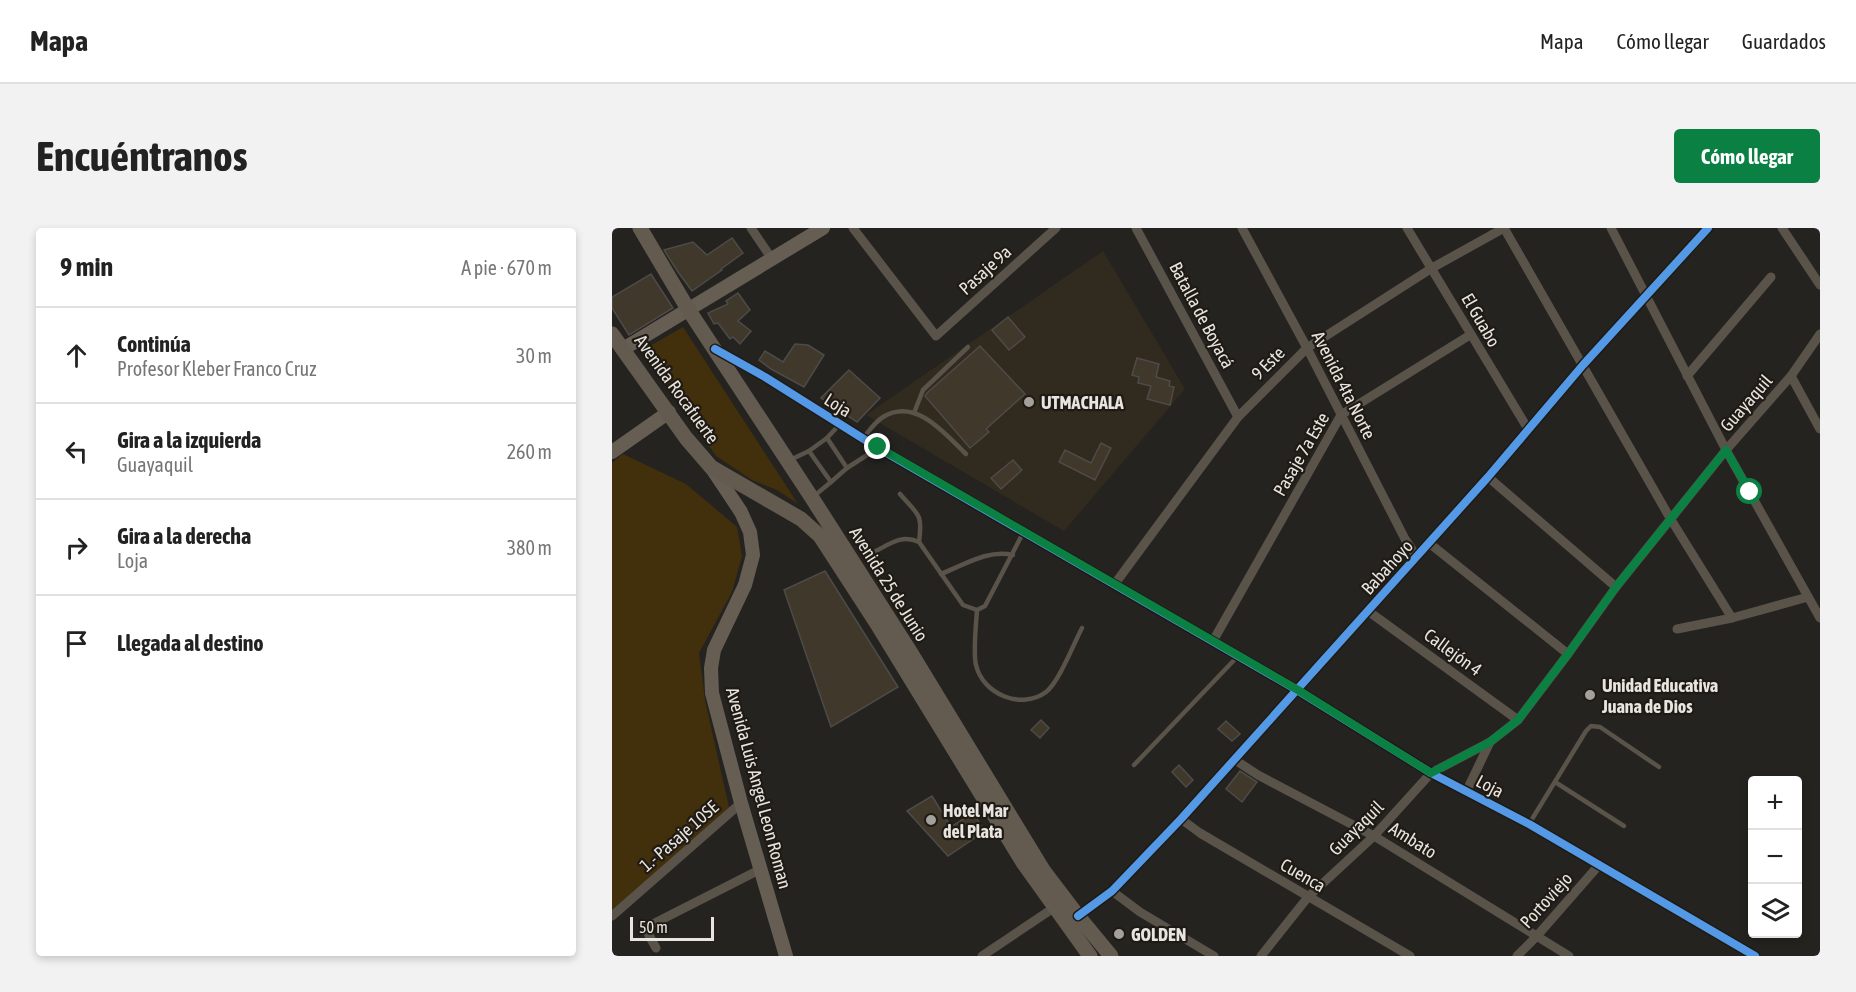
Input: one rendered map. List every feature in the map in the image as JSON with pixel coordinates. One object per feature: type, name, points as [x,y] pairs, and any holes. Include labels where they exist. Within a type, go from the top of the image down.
[{"type":"main road","name":"Avenida 25 de Junio","points":[[640,228],[688,309],[917,663],[1043,870],[1111,956]]},
{"type":"main road","points":[[623,349],[823,228]]},
{"type":"main road","name":"Avenida Rocafuerte","points":[[612,334],[687,438],[711,467]]},
{"type":"main road","points":[[612,452],[669,412]]},
{"type":"main road","name":"Avenida 25 de Junio","points":[[711,467],[801,519],[820,536],[879,627],[1024,864],[1090,956]]},
{"type":"main road","name":"Avenida Luis Angel Leon Roman","points":[[711,467],[741,512],[750,532],[753,555],[745,585],[714,650],[711,668],[712,693],[741,803],[786,956]]},
{"type":"street","points":[[751,228],[772,259]]},
{"type":"street","name":"Pasaje 9a","points":[[853,228],[936,336],[1053,229]]},
{"type":"street","name":"Batalla de Boyacá","points":[[1136,228],[1238,417]]},
{"type":"street","name":"Avenida 4ta Norte","points":[[1242,228],[1405,539],[1417,557]]},
{"type":"street","name":"El Guabo","points":[[1407,228],[1528,429]]},
{"type":"street","points":[[1504,228],[1670,519],[1732,618]]},
{"type":"street","name":"9 Este","points":[[1114,585],[1238,417],[1306,348],[1432,268],[1504,228]]},
{"type":"street","points":[[1611,228],[1726,450],[1820,618]]},
{"type":"street","name":"Babahoyo","points":[[1078,916],[1112,891],[1181,819],[1488,477],[1583,365],[1708,228]]},
{"type":"street","points":[[1782,228],[1820,285]]},
{"type":"street","points":[[1687,376],[1771,277]]},
{"type":"street","name":"Guayaquil","points":[[1260,956],[1308,897],[1374,836],[1431,773],[1490,742],[1518,720],[1616,587],[1726,450],[1791,376],[1820,334]]},
{"type":"street","name":"Pasaje 7a Este","points":[[1213,641],[1341,415],[1470,335]]},
{"type":"street","name":"Loja","points":[[715,349],[878,447],[1298,690],[1431,773],[1467,790],[1599,864],[1737,952],[1755,956]]},
{"type":"street","points":[[1791,376],[1820,429]]},
{"type":"street","points":[[1488,477],[1616,587]]},
{"type":"street","points":[[1429,543],[1568,654]]},
{"type":"street","points":[[1677,629],[1732,618],[1808,597]]},
{"type":"street","name":"Callejón 4","points":[[1368,610],[1518,720]]},
{"type":"street","name":"Guayaquil","points":[[1467,790],[1490,742]]},
{"type":"street","name":"Ambato","points":[[1235,760],[1258,775],[1374,836],[1569,956]]},
{"type":"street","name":"1.- Pasaje 10SE","points":[[612,916],[741,803]]},
{"type":"street","name":"Cuenca","points":[[1181,819],[1200,833],[1410,956]]},
{"type":"street","name":"Portoviejo","points":[[1517,956],[1599,864]]},
{"type":"street","points":[[656,948],[645,928],[761,869]]},
{"type":"street","points":[[1112,891],[1140,912],[1214,956]]},
{"type":"street","points":[[982,956],[1055,907]]},
{"type":"lane","points":[[914,413],[923,390],[968,347]]},
{"type":"lane","points":[[863,438],[882,418],[897,413],[914,413],[926,417],[966,454]]},
{"type":"lane","points":[[788,461],[827,438],[841,424]]},
{"type":"lane","points":[[827,438],[847,468]]},
{"type":"lane","points":[[812,498],[847,468],[878,447]]},
{"type":"lane","points":[[808,451],[831,482]]},
{"type":"lane","points":[[900,494],[919,515],[921,523],[919,542]]},
{"type":"lane","points":[[874,552],[902,538],[919,542],[963,604],[976,610],[985,606],[1024,532]]},
{"type":"lane","points":[[941,574],[986,555],[1005,553],[1013,555]]},
{"type":"lane","points":[[976,610],[976,665],[982,680],[995,691],[1010,699],[1028,700],[1047,692],[1055,682],[1082,628]]},
{"type":"lane","points":[[1134,765],[1238,656]]},
{"type":"lane","points":[[1529,824],[1591,726],[1600,727],[1659,767]]},
{"type":"lane","points":[[1555,782],[1624,826]]},
{"type":"shaded area","name":"UTMACHALA","points":[[1103,251],[1185,389],[1064,531],[866,415]]},
{"type":"shaded area","points":[[683,327],[798,504],[777,490],[752,480],[716,456],[643,350]]},
{"type":"shaded area","points":[[623,454],[686,484],[737,527],[742,556],[732,592],[699,653],[705,700],[730,812],[612,916],[612,463]]},
{"type":"building","points":[[732,238],[743,253],[692,291],[664,250],[693,242],[707,255]]},
{"type":"building","points":[[651,274],[673,308],[629,335],[612,308],[612,297]]},
{"type":"building","points":[[738,293],[750,310],[738,321],[751,331],[740,344],[733,337],[730,339],[718,323],[714,324],[708,313],[728,304],[726,301]]},
{"type":"building","points":[[1008,317],[1025,337],[1009,350],[992,330]]},
{"type":"building","points":[[795,344],[808,345],[824,355],[804,387],[759,360],[765,351],[783,362]]},
{"type":"building","points":[[980,346],[1025,394],[986,429],[989,432],[970,448],[925,396]]},
{"type":"building","points":[[1137,358],[1159,364],[1156,377],[1170,381],[1169,386],[1174,387],[1170,405],[1147,399],[1151,386],[1138,383],[1139,377],[1132,375]]},
{"type":"building","points":[[849,370],[880,398],[857,422],[821,398]]},
{"type":"building","points":[[1101,443],[1111,448],[1095,480],[1059,462],[1065,450],[1091,463]]},
{"type":"building","points":[[1013,460],[1022,470],[1001,489],[991,478]]},
{"type":"building","points":[[825,571],[898,687],[831,727],[784,590]]},
{"type":"building","points":[[1041,720],[1049,728],[1040,738],[1031,730]]},
{"type":"building","points":[[1226,721],[1240,734],[1232,741],[1218,729]]},
{"type":"building","points":[[1179,765],[1193,780],[1186,787],[1172,772]]},
{"type":"building","points":[[1240,771],[1257,782],[1242,802],[1226,789]]},
{"type":"building","name":"Hotel Mar del Plata","points":[[932,796],[951,827],[973,813],[985,831],[948,856],[907,811]]},
{"type":"cycle path","points":[[1078,916],[1112,891],[1181,819],[1488,477],[1583,365],[1708,228]]},
{"type":"cycle path","points":[[715,349],[765,377],[878,448],[1297,690],[1431,773],[1529,824],[1755,956]]},
{"type":"place","name":"UTMACHALA","points":[[1029,402]]},
{"type":"place","name":"Unidad Educativa Juana de Dios","points":[[1590,695]]},
{"type":"place","name":"Hotel Mar del Plata","points":[[931,820]]},
{"type":"place","name":"GOLDEN","points":[[1119,934]]},
{"type":"route","points":[[878,447],[1298,690],[1431,773],[1490,742],[1518,720],[1616,587],[1726,450],[1750,492]]}]
